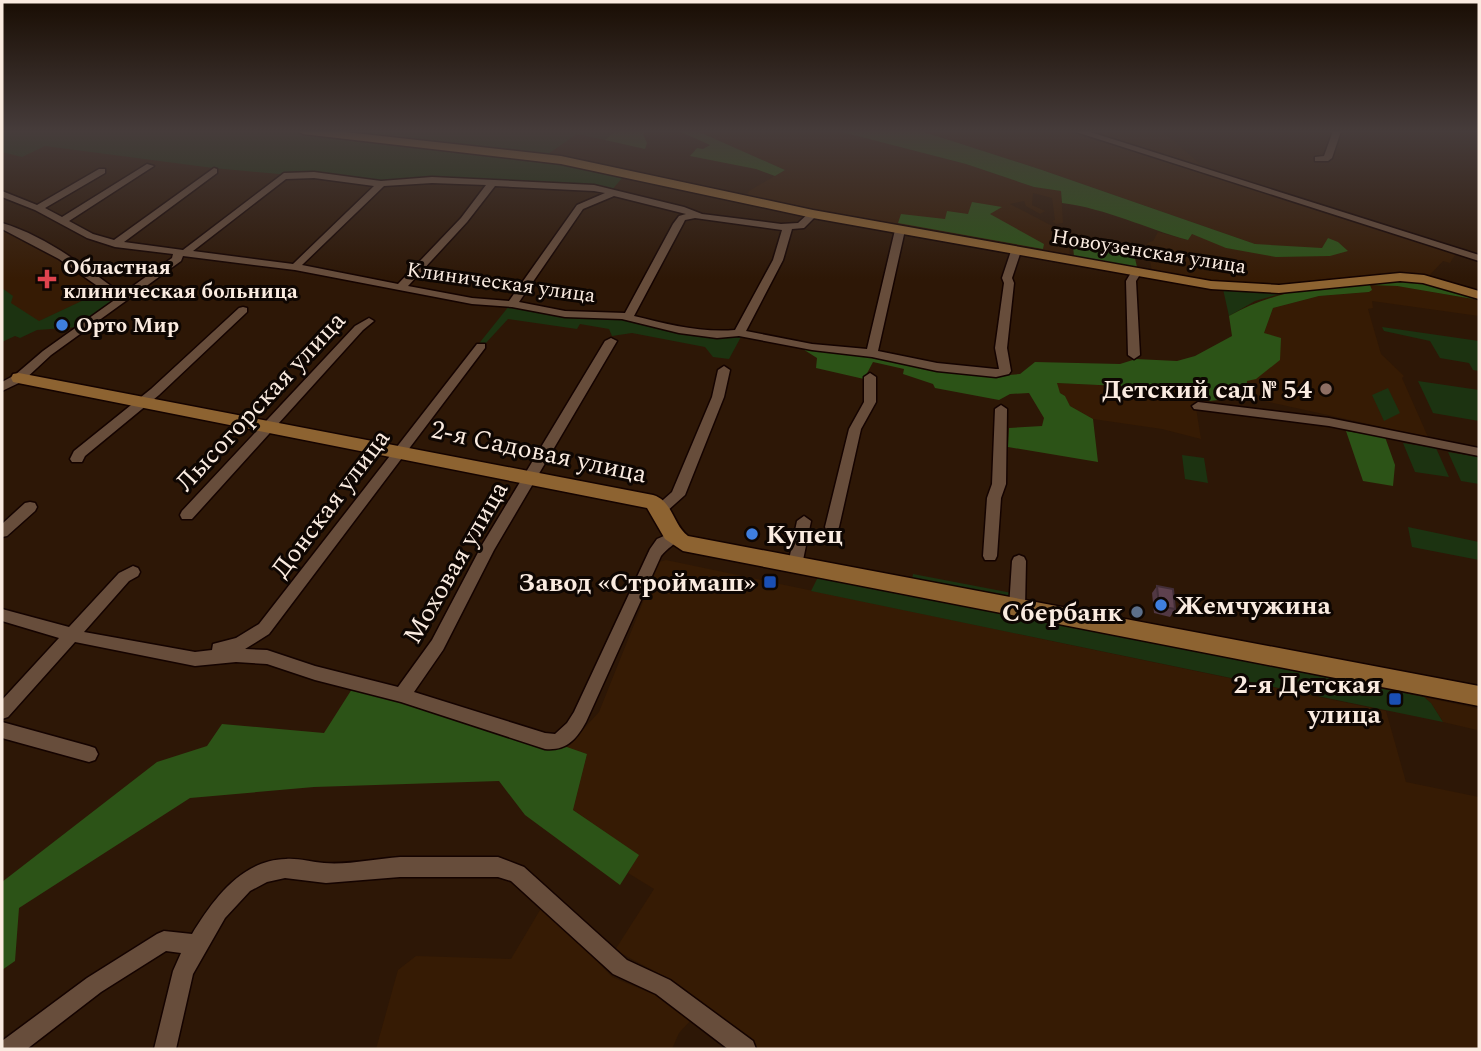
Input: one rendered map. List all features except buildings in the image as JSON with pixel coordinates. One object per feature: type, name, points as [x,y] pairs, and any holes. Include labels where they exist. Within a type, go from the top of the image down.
[{"type":"main road","name":"Новоузенская улица","points":[[653,180],[813,215],[1136,272],[1263,289],[1378,278],[1414,278],[1479,295]]},
{"type":"main road","name":"2-я Садовая улица","points":[[19,378],[271,425],[653,502],[661,508],[673,537]]},
{"type":"main road","points":[[673,537],[683,544],[1479,696]]},
{"type":"street","points":[[38,208],[86,180]]},
{"type":"street","points":[[63,219],[127,180]]},
{"type":"street","points":[[115,244],[202,180]]},
{"type":"street","points":[[2,387],[19,378],[37,361],[279,180]]},
{"type":"street","points":[[352,180],[381,184],[431,180]]},
{"type":"street","points":[[433,180],[594,188],[681,209],[693,216]]},
{"type":"street","points":[[1232,180],[1479,258]]},
{"type":"street","points":[[401,287],[464,220],[493,183]]},
{"type":"street","points":[[295,267],[381,184]]},
{"type":"street","name":"Клиническая улица","points":[[2,194],[63,219],[90,236],[115,244],[295,267],[472,301],[512,304],[565,314],[628,317],[717,335],[739,333],[812,347],[872,353],[937,367],[996,373],[1005,371],[1001,348],[1009,283],[1007,278],[1016,251]]},
{"type":"street","points":[[512,304],[580,207],[611,194]]},
{"type":"street","points":[[628,317],[634,301],[682,218],[693,216],[788,227],[801,226],[813,215]]},
{"type":"street","points":[[2,226],[40,243],[81,267],[124,298]]},
{"type":"street","points":[[739,333],[778,260],[788,227]]},
{"type":"street","points":[[872,353],[900,230]]},
{"type":"street","points":[[1134,355],[1131,281],[1136,272]]},
{"type":"street","points":[[77,459],[79,454],[172,377],[243,310]]},
{"type":"street","name":"Лысогорская улица","points":[[187,516],[359,328],[369,321]]},
{"type":"street","name":"Моховая улица","points":[[401,695],[429,657],[474,578],[487,549],[611,341]]},
{"type":"street","name":"Донская улица","points":[[195,659],[201,653],[240,644],[264,629],[481,346]]},
{"type":"street","points":[[661,508],[678,495],[718,397],[724,370]]},
{"type":"street","points":[[832,527],[856,429],[870,402],[870,377]]},
{"type":"street","points":[[1198,406],[1257,410],[1479,452]]},
{"type":"street","points":[[990,556],[994,498],[999,484],[1001,409]]},
{"type":"street","points":[[2,532],[30,507]]},
{"type":"street","points":[[795,565],[804,521]]},
{"type":"street","points":[[2,615],[146,652],[195,659],[236,655],[267,657],[315,673],[401,695],[545,741],[558,742],[573,729],[580,717],[655,553],[662,543],[673,537]]},
{"type":"street","points":[[1017,608],[1020,561]]},
{"type":"street","points":[[2,712],[124,577],[133,572]]},
{"type":"street","points":[[2,730],[89,754]]},
{"type":"street","points":[[165,1049],[183,971],[218,911],[243,884],[265,873],[285,868],[326,873],[400,867],[498,867],[517,874],[620,967],[663,988],[745,1049]]},
{"type":"street","points":[[10,1049],[94,985],[164,941],[197,945]]},
{"type":"shaded area","points":[[768,180],[1013,180],[1034,187],[1061,191],[1063,223],[1056,224],[1052,221],[1055,220],[1052,198],[1033,193],[1032,205],[1045,211],[1040,214],[1026,206],[1024,201],[1010,204],[1060,230],[1068,230],[1070,258],[745,197],[749,191]]},
{"type":"shaded area","points":[[1071,180],[1224,180],[1457,252],[1450,263],[1443,261],[1427,278],[1284,286],[1246,285],[1152,272],[1147,243],[1153,241],[1158,232],[1187,240],[1192,234],[1201,235],[1226,248],[1260,253],[1255,244]]},
{"type":"shaded area","name":"Областная клиническая больница","points":[[2,228],[28,237],[105,290],[2,339]]},
{"type":"shaded area","points":[[1369,285],[1397,286],[1479,300],[1479,316],[1372,301],[1373,308],[1368,309],[1381,354],[1404,376],[1402,378],[1428,437],[1396,433],[1382,427],[1246,397],[1247,381],[1273,308],[1319,296],[1369,292]]},
{"type":"shaded area","points":[[1056,383],[1203,390],[1209,401],[1196,408],[1201,439],[1162,429],[1093,419],[1070,406]]},
{"type":"shaded area","points":[[666,560],[1386,711],[1406,782],[1479,797],[1479,1049],[756,1049],[667,978],[615,950],[654,889],[628,873],[638,855],[573,810],[587,754],[567,747],[599,712],[659,562]]},
{"type":"shaded area","points":[[1424,697],[1479,709],[1479,735],[1477,730],[1443,722]]},
{"type":"shaded area","points":[[543,905],[612,977],[660,997],[692,1019],[679,1033],[672,1049],[376,1049],[398,970],[416,956],[511,959]]},
{"type":"green space","points":[[346,180],[484,180],[379,183]]},
{"type":"green space","points":[[486,180],[620,180],[610,192]]},
{"type":"green space","points":[[1013,180],[1071,180],[1255,244],[1322,248],[1328,238],[1348,251],[1330,256],[1276,257],[1226,248],[1192,234],[1188,240],[1110,214],[1062,203],[1061,191],[1034,187]]},
{"type":"green space","points":[[972,202],[1002,207],[990,214],[1044,244],[1043,249],[898,223],[901,214],[945,219],[947,211],[968,214]]},
{"type":"green space","points":[[1073,247],[1134,254],[1137,267],[1078,258],[1074,256]]},
{"type":"green space","points":[[1405,280],[1423,282],[1479,300],[1397,286],[1370,285],[1372,290],[1369,292],[1319,296],[1273,308],[1264,333],[1281,338],[1280,360],[1256,379],[1247,381],[1246,397],[1209,401],[1202,390],[1057,383],[1060,393],[1065,396],[1070,406],[1093,419],[1098,462],[1008,447],[1009,428],[1042,426],[1044,418],[1029,393],[1010,394],[999,400],[935,388],[933,384],[903,374],[904,369],[873,362],[864,379],[816,368],[817,358],[798,346],[997,376],[1020,374],[1035,362],[1120,364],[1136,359],[1177,361],[1195,356],[1232,336],[1229,316],[1270,298],[1314,288]]},
{"type":"green space","points":[[2,288],[13,296],[11,303],[39,321],[105,290],[115,299],[79,327],[37,330],[2,342]]},
{"type":"green space","points":[[1223,289],[1283,293],[1255,301],[1229,316]]},
{"type":"green space","points":[[509,306],[624,318],[680,332],[742,335],[729,359],[713,357],[705,347],[632,333],[612,336],[609,329],[580,324],[577,329],[508,319],[485,344],[477,346]]},
{"type":"green space","points":[[1382,327],[1479,341],[1479,371],[1473,370],[1469,363],[1440,358],[1430,341],[1384,331]]},
{"type":"green space","points":[[1418,381],[1479,390],[1479,421],[1433,413]]},
{"type":"green space","points":[[1388,388],[1400,413],[1384,421],[1372,395]]},
{"type":"green space","points":[[1346,431],[1385,437],[1395,465],[1393,486],[1363,481]]},
{"type":"green space","points":[[1403,443],[1436,448],[1449,477],[1415,472]]},
{"type":"green space","points":[[1448,452],[1479,457],[1479,484],[1461,481]]},
{"type":"green space","points":[[1182,455],[1204,458],[1208,483],[1185,479]]},
{"type":"green space","points":[[1408,527],[1479,542],[1479,560],[1412,547]]},
{"type":"green space","points":[[913,574],[1012,593],[1008,597],[912,580]]},
{"type":"green space","points":[[824,577],[1424,697],[1443,722],[811,591],[817,579]]},
{"type":"green space","points":[[352,689],[386,695],[543,748],[567,747],[587,754],[573,810],[639,855],[620,885],[525,815],[499,781],[314,787],[190,798],[19,908],[15,961],[2,970],[2,882],[157,762],[207,746],[222,724],[324,733]]},
{"type":"place","name":"Областная клиническая больница","points":[[47,279]]},
{"type":"place","name":"Орто Мир","points":[[62,325]]},
{"type":"place","name":"Детский сад № 54","points":[[1326,389]]},
{"type":"place","name":"Купец","points":[[752,534]]},
{"type":"place","name":"Завод «Строймаш»","points":[[770,582]]},
{"type":"place","name":"Жемчужина","points":[[1161,605]]},
{"type":"place","name":"Сбербанк","points":[[1137,612]]},
{"type":"place","name":"2-я Детская улица","points":[[1395,699]]}]
